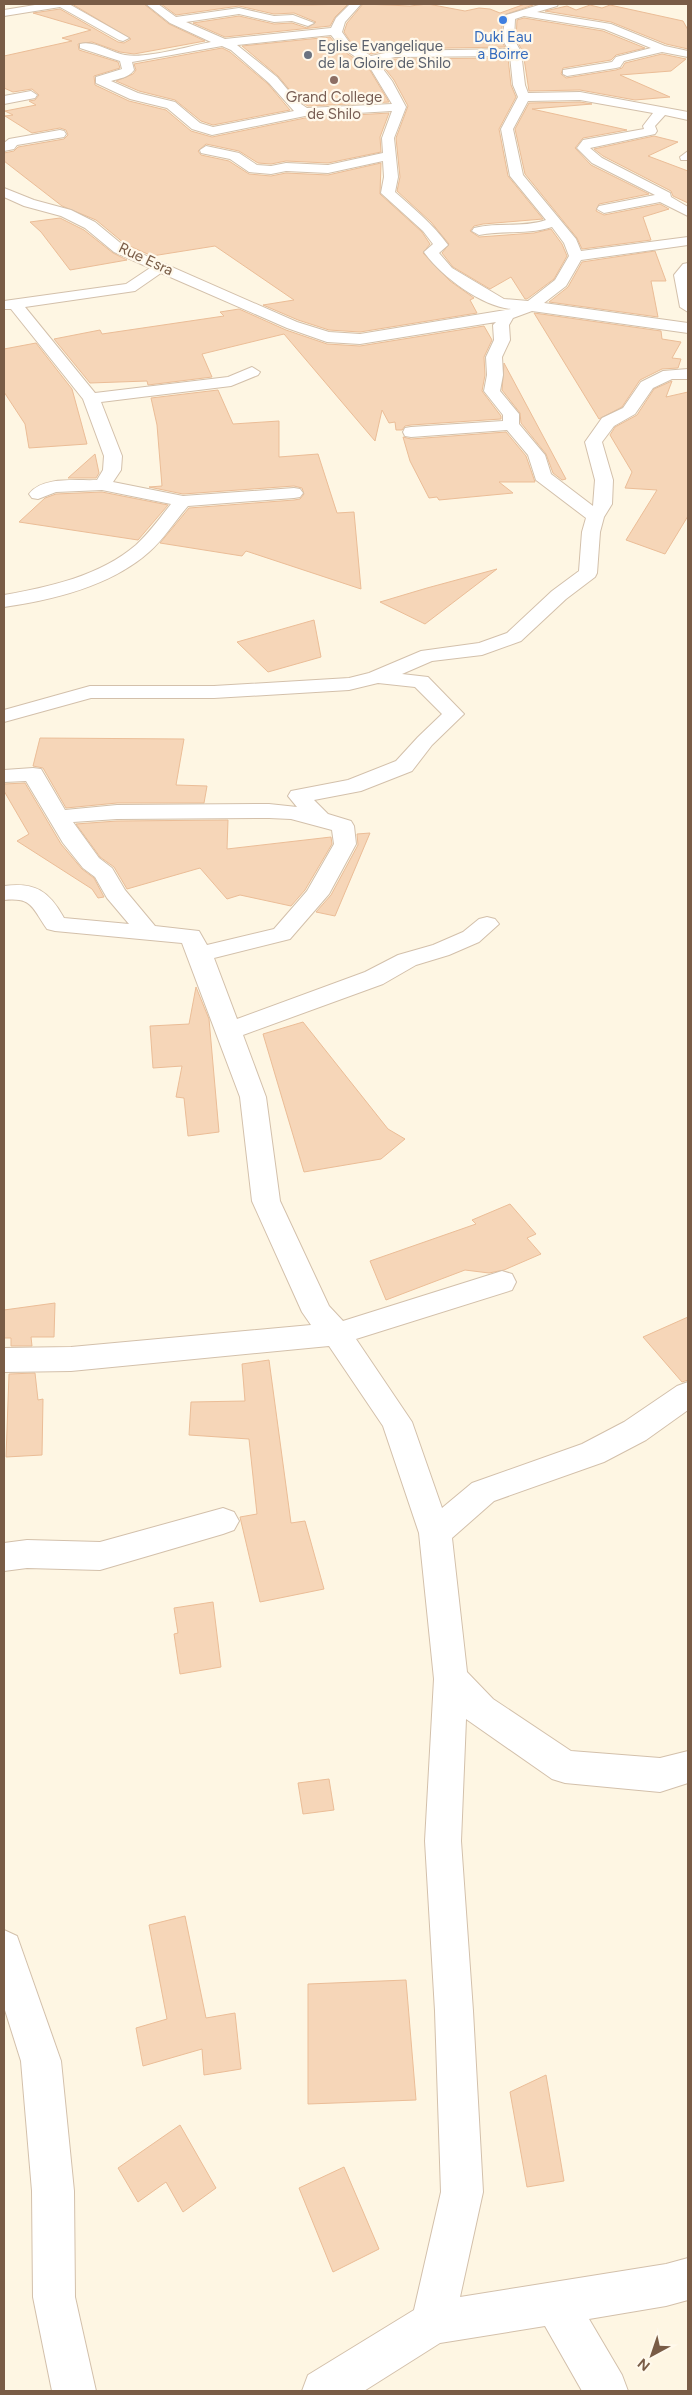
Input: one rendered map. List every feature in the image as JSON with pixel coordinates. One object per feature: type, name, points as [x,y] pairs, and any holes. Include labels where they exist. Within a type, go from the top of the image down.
[{"type":"street","points":[[4,12],[61,4],[123,38]]},
{"type":"street","points":[[151,4],[174,21],[235,48],[260,68],[294,105],[305,112]]},
{"type":"street","points":[[84,46],[125,59],[140,59],[222,43],[336,29],[356,4]]},
{"type":"street","points":[[524,97],[519,86],[515,52],[508,39],[510,17],[522,8],[553,4]]},
{"type":"street","points":[[522,8],[607,26],[662,49],[688,54]]},
{"type":"street","points":[[174,21],[238,11],[274,19],[293,18],[317,26],[336,29]]},
{"type":"street","points":[[336,29],[342,43],[368,60],[392,91],[400,107],[388,138],[390,147],[388,156],[392,178],[388,193],[428,228],[441,245],[431,252],[447,271],[504,309],[501,325],[502,340],[494,357],[495,375],[492,391],[511,414],[511,426],[531,447],[543,464],[542,476],[595,517]]},
{"type":"street","points":[[566,72],[616,64],[620,59],[662,49]]},
{"type":"street","points":[[368,60],[395,54],[515,52]]},
{"type":"street","points":[[125,59],[128,70],[123,74],[100,80],[154,103],[171,104],[196,126],[212,131],[305,112],[400,107]]},
{"type":"street","points":[[4,100],[32,94]]},
{"type":"street","points":[[524,97],[580,96],[688,116]]},
{"type":"street","points":[[524,97],[507,128],[518,176],[571,242],[576,256],[561,283],[531,306]]},
{"type":"street","points":[[662,111],[649,126],[651,131],[588,143],[583,148],[600,163],[653,186],[665,196],[662,198]]},
{"type":"street","points":[[4,147],[9,146],[13,142],[60,134]]},
{"type":"street","points":[[206,150],[234,156],[254,169],[271,170],[286,167],[328,168],[388,156]]},
{"type":"street","name":"Rue Esra","points":[[4,192],[30,203],[66,213],[90,225],[119,249],[159,268],[183,276],[263,312],[327,336],[360,339],[504,309],[531,306],[685,325]]},
{"type":"street","points":[[604,209],[662,198],[688,212]]},
{"type":"street","points":[[479,231],[494,228],[536,228],[554,222]]},
{"type":"street","points":[[576,256],[688,241]]},
{"type":"street","points":[[688,267],[682,276],[688,307]]},
{"type":"street","points":[[9,304],[130,288],[159,268]]},
{"type":"street","points":[[9,304],[91,398],[113,456],[112,470],[102,485]]},
{"type":"street","points":[[91,398],[231,381],[252,372]]},
{"type":"street","points":[[4,716],[90,692],[214,692],[348,684],[375,678],[428,655],[482,649],[514,637],[560,595],[588,573],[591,532],[595,517],[603,504],[604,480],[593,442],[608,422],[629,411],[647,385],[669,374],[688,374]]},
{"type":"street","points":[[411,432],[511,426]]},
{"type":"street","points":[[38,494],[53,487],[102,485],[183,501],[294,493]]},
{"type":"street","points":[[4,600],[63,588],[105,572],[137,553],[183,501]]},
{"type":"street","points":[[320,819],[300,796],[353,786],[404,766],[454,714],[421,681],[375,678]]},
{"type":"street","points":[[4,776],[33,774],[71,838],[91,863],[104,874],[115,893],[147,931]]},
{"type":"street","points":[[58,817],[117,812],[268,811],[292,812],[343,826],[345,844],[317,894],[282,934],[200,954]]},
{"type":"street","points":[[4,893],[20,890],[43,901],[54,924],[81,929],[147,931],[190,936],[200,954],[253,1097],[266,1202],[317,1312],[337,1334],[397,1422],[436,1533],[451,1679],[443,1841],[454,2011],[462,2192],[433,2323]]},
{"type":"street","points":[[228,1031],[374,978],[407,960],[441,950],[471,937],[486,924]]},
{"type":"street","points":[[4,1360],[71,1359],[337,1334],[502,1282]]},
{"type":"street","points":[[436,1533],[483,1492],[593,1453],[635,1431],[688,1394]]},
{"type":"street","points":[[4,1557],[28,1554],[100,1556],[223,1521]]},
{"type":"street","points":[[451,1679],[481,1710],[565,1767],[660,1775],[688,1767]]},
{"type":"street","points":[[4,1949],[41,2061],[54,2191],[54,2297],[74,2391]]},
{"type":"street","points":[[324,2391],[433,2323],[666,2285],[688,2279]]},
{"type":"street","points":[[554,2302],[606,2391]]},
{"type":"building","points":[[72,4],[144,4],[169,24],[205,41],[134,54],[120,52],[92,42],[78,44],[79,50],[118,62],[120,68],[94,76],[95,85],[129,101],[166,110],[191,131],[212,137],[305,118],[389,113],[380,137],[381,152],[328,163],[286,161],[271,164],[258,163],[239,151],[206,144],[198,151],[201,155],[229,161],[249,174],[271,176],[286,173],[328,175],[381,163],[380,194],[422,232],[430,244],[423,253],[450,281],[474,298],[470,300],[477,313],[360,332],[329,330],[298,320],[263,305],[294,300],[215,246],[152,256],[125,244],[96,220],[62,206],[4,161],[4,153],[14,151],[18,147],[64,139],[68,135],[66,130],[60,128],[32,133],[5,116],[13,115],[5,111],[36,105],[29,101],[35,100],[39,95],[32,89],[13,92],[4,88],[4,56],[72,41],[62,38],[91,30],[33,13],[60,9],[118,42],[124,43],[131,39]]},
{"type":"building","points":[[161,4],[348,4],[335,17],[330,26],[225,37],[193,23],[239,16],[274,24],[292,23],[307,28],[316,22],[294,13],[274,14],[239,6],[176,15]]},
{"type":"building","points":[[363,4],[410,6],[428,4],[465,11],[479,8],[490,9],[500,13],[525,4],[533,5],[504,15],[500,39],[505,47],[395,49],[371,54],[350,41],[344,32],[347,23]]},
{"type":"building","points":[[590,5],[602,8],[610,5],[683,21],[688,30],[688,49],[666,44],[611,22],[545,11],[567,6],[576,10]]},
{"type":"building","points":[[524,18],[603,31],[645,48],[616,55],[611,60],[563,68],[561,74],[566,78],[616,70],[622,68],[625,63],[662,54],[686,59],[671,71],[620,75],[670,97],[635,100],[580,90],[529,91],[523,52],[516,39],[517,20]]},
{"type":"building","points":[[330,37],[340,49],[368,67],[389,102],[308,106],[299,101],[278,76],[242,46]]},
{"type":"building","points":[[222,48],[230,52],[268,84],[290,110],[213,125],[201,121],[175,100],[139,91],[116,81],[133,74],[136,70],[134,64]]},
{"type":"building","points":[[508,58],[511,85],[516,97],[499,129],[508,176],[543,219],[483,224],[474,226],[470,231],[479,237],[534,233],[551,229],[562,244],[567,256],[554,279],[527,299],[525,299],[511,277],[490,289],[453,267],[442,253],[449,244],[431,222],[397,191],[400,177],[396,138],[408,106],[394,80],[380,62],[395,59]]},
{"type":"building","points":[[580,102],[592,104],[532,109],[627,130],[583,138],[575,148],[591,165],[649,194],[599,204],[596,211],[604,215],[660,204],[669,209],[643,217],[651,240],[582,249],[577,238],[525,174],[515,129],[529,103]]},
{"type":"building","points":[[654,136],[678,142],[648,156],[688,171],[688,203],[673,196],[671,191],[603,156],[594,149]]},
{"type":"building","points":[[60,218],[84,230],[113,253],[127,260],[70,270],[41,232],[30,222]]},
{"type":"building","points":[[655,251],[666,281],[651,281],[658,317],[549,302],[568,287],[582,262]]},
{"type":"building","points":[[239,309],[286,330],[327,344],[360,346],[484,326],[492,340],[484,357],[485,375],[482,391],[501,416],[501,419],[411,425],[405,426],[402,430],[396,430],[395,422],[389,423],[382,410],[375,441],[284,334],[202,354],[212,377],[148,385],[147,381],[90,383],[54,339],[100,330],[102,334],[224,316],[220,312]]},
{"type":"building","points":[[534,313],[661,331],[662,339],[681,342],[672,358],[681,359],[678,368],[662,369],[640,380],[622,407],[599,419]]},
{"type":"building","points":[[36,343],[72,389],[87,444],[29,448],[25,424],[4,392],[4,349]]},
{"type":"building","points":[[504,363],[566,479],[562,480],[553,473],[546,454],[521,423],[520,413],[502,390]]},
{"type":"building","points":[[672,381],[666,397],[688,392],[688,516],[665,554],[626,540],[657,490],[625,488],[632,472],[610,435],[615,427],[637,415],[654,389]]},
{"type":"building","points":[[218,390],[233,424],[279,421],[279,457],[318,454],[337,513],[354,512],[361,589],[246,551],[242,556],[160,543],[189,508],[294,500],[300,499],[304,494],[302,488],[294,486],[183,494],[149,487],[162,486],[157,425],[151,398]]},
{"type":"building","points":[[506,432],[526,456],[535,482],[499,482],[513,493],[439,500],[437,497],[429,498],[410,461],[403,437],[411,439]]},
{"type":"building","points":[[95,454],[99,473],[96,478],[68,478]]},
{"type":"building","points":[[102,492],[168,505],[138,540],[19,522],[45,498],[56,494]]},
{"type":"building","points":[[497,569],[425,624],[380,602],[427,588]]},
{"type":"building","points":[[314,620],[321,657],[268,672],[237,642]]},
{"type":"building","points":[[40,738],[184,739],[176,785],[207,786],[204,803],[117,803],[66,808],[43,768],[33,766]]},
{"type":"building","points":[[25,783],[61,844],[82,869],[94,878],[104,897],[98,898],[92,889],[17,841],[29,834],[4,791],[4,784]]},
{"type":"building","points":[[228,820],[227,849],[331,837],[332,844],[305,890],[291,906],[240,895],[227,899],[200,868],[127,889],[114,867],[100,857],[76,824],[117,821]]},
{"type":"building","points":[[370,833],[335,916],[316,912],[331,895],[358,845],[357,834]]},
{"type":"building","points":[[196,987],[209,1019],[219,1132],[188,1136],[184,1098],[176,1097],[182,1066],[153,1068],[150,1026],[189,1024]]},
{"type":"building","points":[[303,1022],[388,1129],[405,1139],[381,1159],[304,1172],[263,1034]]},
{"type":"building","points":[[510,1204],[536,1234],[527,1238],[541,1254],[504,1270],[489,1273],[465,1270],[386,1300],[370,1261],[476,1224],[472,1220]]},
{"type":"building","points":[[55,1303],[54,1337],[31,1337],[32,1346],[11,1346],[11,1338],[4,1338],[4,1310]]},
{"type":"building","points":[[688,1317],[688,1380],[682,1382],[643,1337]]},
{"type":"building","points":[[269,1360],[291,1523],[305,1521],[324,1589],[260,1602],[240,1517],[257,1514],[249,1439],[189,1435],[191,1402],[245,1401],[242,1364]]},
{"type":"building","points":[[35,1373],[38,1400],[43,1399],[42,1455],[6,1457],[9,1374]]},
{"type":"building","points":[[213,1602],[221,1667],[180,1674],[174,1634],[178,1633],[174,1608]]},
{"type":"building","points":[[329,1779],[334,1810],[303,1814],[298,1783]]},
{"type":"building","points":[[185,1916],[206,2018],[235,2013],[241,2069],[204,2075],[202,2049],[143,2066],[136,2028],[167,2019],[149,1925]]},
{"type":"building","points":[[406,1980],[416,2100],[308,2104],[308,1984]]},
{"type":"building","points":[[546,2075],[564,2181],[527,2187],[510,2092]]},
{"type":"building","points":[[180,2125],[216,2188],[183,2212],[166,2182],[138,2202],[118,2168]]},
{"type":"building","points":[[344,2167],[379,2249],[333,2272],[299,2188]]},
{"type":"place","name":"Duki Eau a Boirre","points":[[503,20]]},
{"type":"place","name":"Eglise Evangelique de la Gloire de Shilo","points":[[308,55]]},
{"type":"place","name":"Grand College de Shilo","points":[[334,80]]}]
